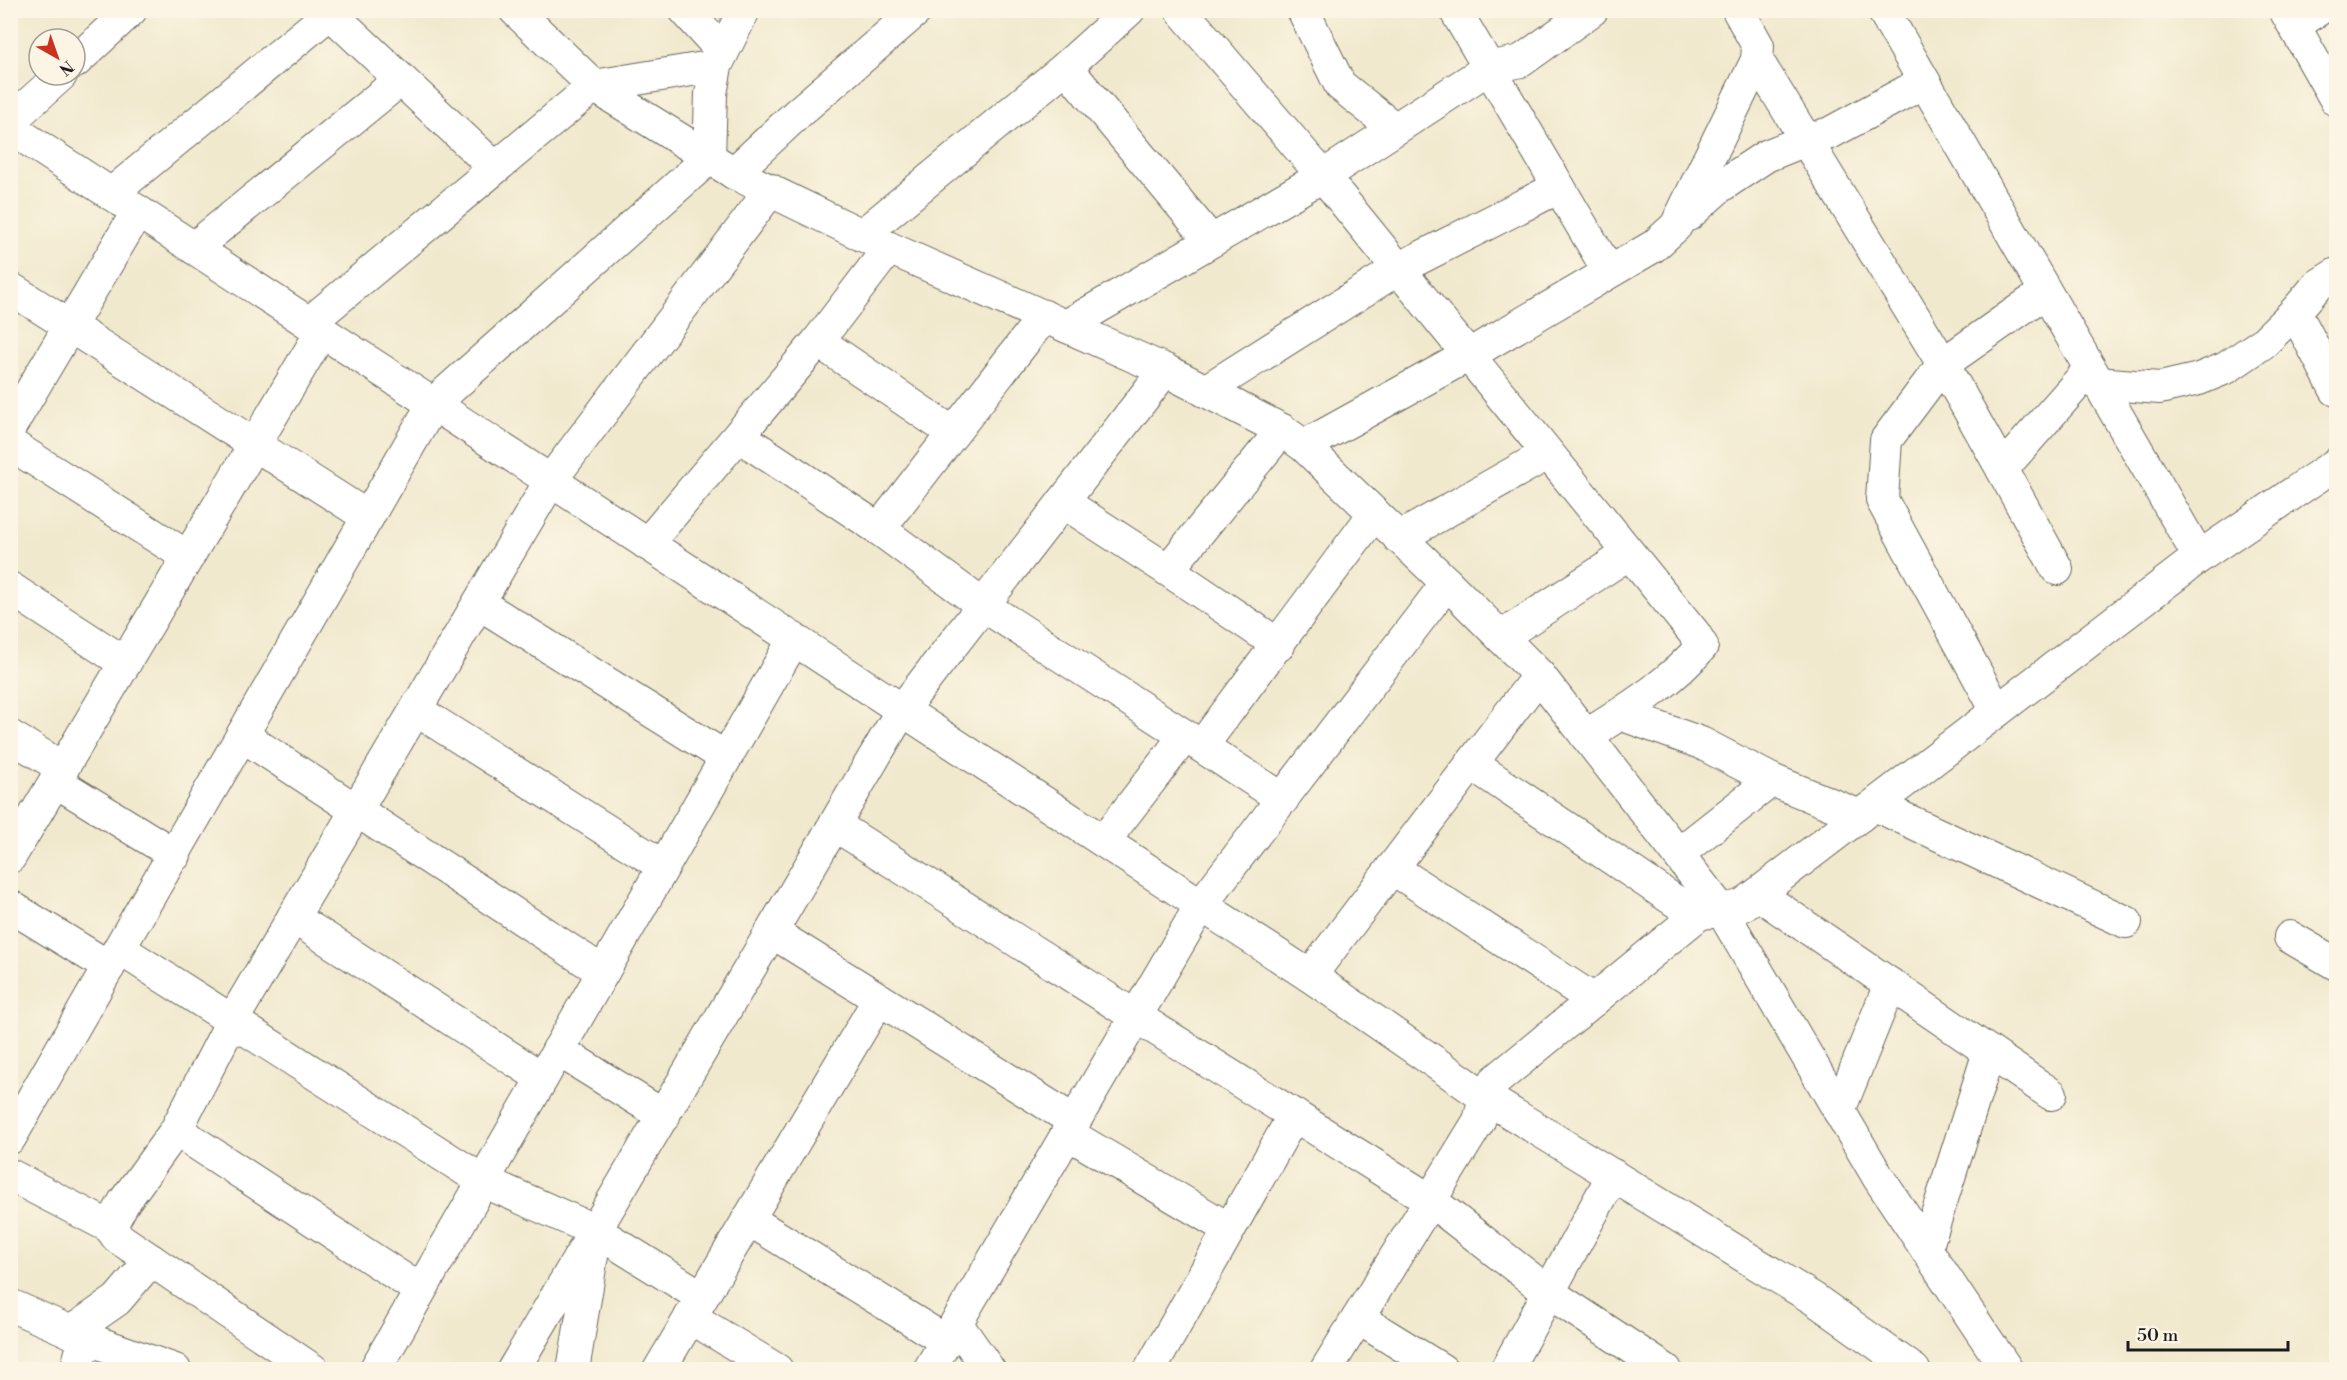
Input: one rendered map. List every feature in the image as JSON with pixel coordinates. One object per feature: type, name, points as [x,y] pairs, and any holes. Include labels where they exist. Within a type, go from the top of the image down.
[{"type":"street","points":[[87,51],[131,10]]},
{"type":"street","points":[[515,10],[594,86],[722,165],[876,241],[1165,370],[1293,438],[1447,583],[1539,675],[1678,854],[1711,912],[1839,1111],[1878,1177],[2007,1370]]},
{"type":"street","points":[[685,10],[719,59]]},
{"type":"street","points":[[722,165],[711,94],[719,59],[744,10]]},
{"type":"street","points":[[10,1138],[433,404],[722,165],[798,113],[917,10]]},
{"type":"street","points":[[647,544],[818,341],[876,241],[1129,10]]},
{"type":"street","points":[[1181,10],[1323,176],[1694,633],[1702,646],[1688,662],[1620,714],[1586,736]]},
{"type":"street","points":[[1303,10],[1340,85],[1395,129]]},
{"type":"street","points":[[1455,10],[1609,272]]},
{"type":"street","points":[[879,529],[952,433],[1055,321],[1211,241],[1323,176],[1489,69],[1521,61],[1593,10]]},
{"type":"street","points":[[1676,226],[1757,60],[1758,46],[1738,10]]},
{"type":"street","points":[[1882,10],[2199,557]]},
{"type":"street","points":[[111,194],[328,12],[494,167]]},
{"type":"street","points":[[2299,16],[2337,100]]},
{"type":"street","points":[[10,857],[255,445],[315,327],[494,167],[594,86],[719,59]]},
{"type":"street","points":[[1757,60],[1943,364],[2057,569]]},
{"type":"street","points":[[1066,67],[1211,241]]},
{"type":"street","points":[[194,248],[400,80]]},
{"type":"street","points":[[1168,570],[1293,438],[1467,356],[1654,246],[1718,188],[1766,156],[1830,133],[1924,82]]},
{"type":"street","points":[[10,121],[48,87]]},
{"type":"street","points":[[10,128],[1310,976],[1485,1097],[1814,1299],[1914,1370]]},
{"type":"street","points":[[1205,392],[1398,269],[1559,187]]},
{"type":"street","points":[[110,1227],[124,1202],[176,1130],[232,1021],[355,810],[480,604],[551,480],[771,190]]},
{"type":"street","points":[[10,427],[138,211]]},
{"type":"street","points":[[2094,376],[2160,388],[2199,379],[2241,359],[2263,343],[2295,312],[2317,286],[2337,274]]},
{"type":"street","points":[[10,288],[368,516]]},
{"type":"street","points":[[1997,711],[1882,500],[1886,440],[1943,364],[2045,292]]},
{"type":"street","points":[[2295,312],[2337,390]]},
{"type":"street","points":[[818,341],[952,433]]},
{"type":"street","points":[[513,1370],[903,710],[1165,370]]},
{"type":"street","points":[[2002,469],[2094,376]]},
{"type":"street","points":[[740,436],[879,529],[984,606],[1283,799]]},
{"type":"street","points":[[10,444],[188,557]]},
{"type":"street","points":[[1399,538],[1547,454]]},
{"type":"street","points":[[1326,1370],[1479,1121],[1485,1097],[1496,1081],[1594,1000],[1711,912],[1743,905],[2199,557],[2337,464]]},
{"type":"street","points":[[1063,502],[1279,645]]},
{"type":"street","points":[[1104,842],[1279,645],[1374,514]]},
{"type":"street","points":[[1501,637],[1628,554]]},
{"type":"street","points":[[929,1370],[1201,905],[1447,583]]},
{"type":"street","points":[[10,588],[125,663]]},
{"type":"street","points":[[480,604],[726,757]]},
{"type":"street","points":[[375,1370],[794,639]]},
{"type":"street","points":[[1310,976],[1539,675]]},
{"type":"street","points":[[416,710],[663,866]]},
{"type":"street","points":[[1620,714],[1701,743],[1772,780],[1868,810],[2126,922]]},
{"type":"street","points":[[10,736],[59,775],[175,855]]},
{"type":"street","points":[[243,736],[603,972]]},
{"type":"street","points":[[1472,764],[1675,901],[1711,912]]},
{"type":"street","points":[[1678,854],[1772,780]]},
{"type":"street","points":[[835,825],[1430,1200],[1548,1292],[1666,1370]]},
{"type":"street","points":[[1392,868],[1594,1000]]},
{"type":"street","points":[[1758,894],[2051,1094]]},
{"type":"street","points":[[10,906],[115,958],[232,1021],[483,1181],[596,1231],[777,1370]]},
{"type":"street","points":[[293,917],[542,1078]]},
{"type":"street","points":[[772,932],[879,999],[1229,1229]]},
{"type":"street","points":[[2290,937],[2337,964]]},
{"type":"street","points":[[1839,1111],[1890,984]]},
{"type":"street","points":[[659,1370],[879,999]]},
{"type":"street","points":[[558,1050],[664,1116]]},
{"type":"street","points":[[1926,1249],[1989,1053]]},
{"type":"street","points":[[1149,1370],[1294,1114]]},
{"type":"street","points":[[176,1130],[420,1290]]},
{"type":"street","points":[[10,1175],[110,1227],[117,1237],[313,1370]]},
{"type":"street","points":[[1506,1370],[1612,1175]]},
{"type":"street","points":[[748,1219],[951,1332],[989,1370]]},
{"type":"street","points":[[573,1370],[596,1231]]},
{"type":"street","points":[[76,1370],[78,1335],[117,1300],[151,1260]]},
{"type":"street","points":[[10,1305],[78,1335],[171,1369]]},
{"type":"street","points":[[1358,1318],[1442,1370]]}]
